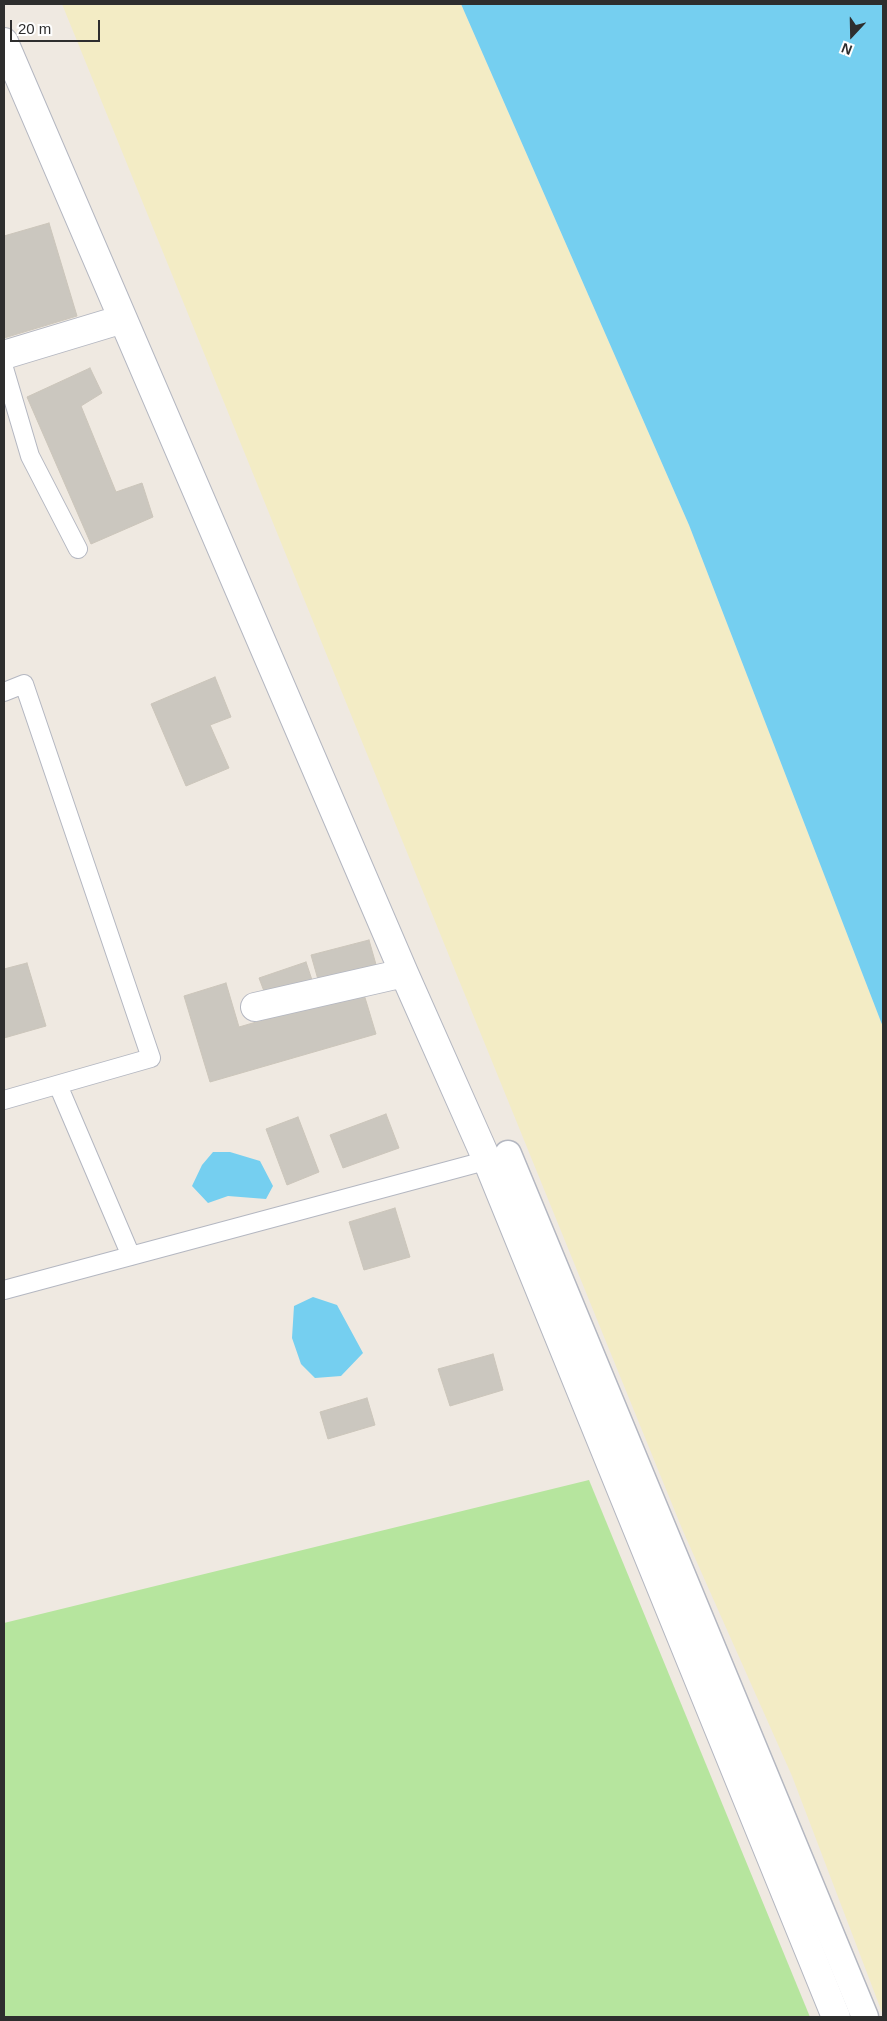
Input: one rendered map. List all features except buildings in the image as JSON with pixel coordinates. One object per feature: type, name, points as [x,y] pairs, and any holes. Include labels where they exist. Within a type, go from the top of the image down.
[{"type":"street","points":[[4,42],[404,973],[498,1157],[865,2017]]},
{"type":"street","points":[[4,355],[123,319]]},
{"type":"street","points":[[255,1007],[404,973]]},
{"type":"street","points":[[498,1157],[836,2017]]},
{"type":"lane","points":[[4,368],[30,456],[78,549]]},
{"type":"lane","points":[[4,692],[24,684],[151,1058],[4,1100]]},
{"type":"lane","points":[[58,1084],[131,1256]]},
{"type":"lane","points":[[4,1290],[498,1157]]},
{"type":"green space","points":[[589,1480],[810,2017],[4,2017],[4,1623]]},
{"type":"sand","points":[[62,4],[461,4],[689,525],[883,1027],[883,2015],[792,1776],[683,1531]]},
{"type":"water","points":[[461,4],[883,4],[883,1027],[689,525]]},
{"type":"water","points":[[213,1152],[230,1152],[260,1161],[273,1186],[266,1199],[228,1196],[208,1203],[192,1186],[202,1165]]},
{"type":"water","points":[[313,1297],[337,1305],[363,1353],[341,1376],[315,1378],[301,1364],[292,1338],[294,1306]]}]
